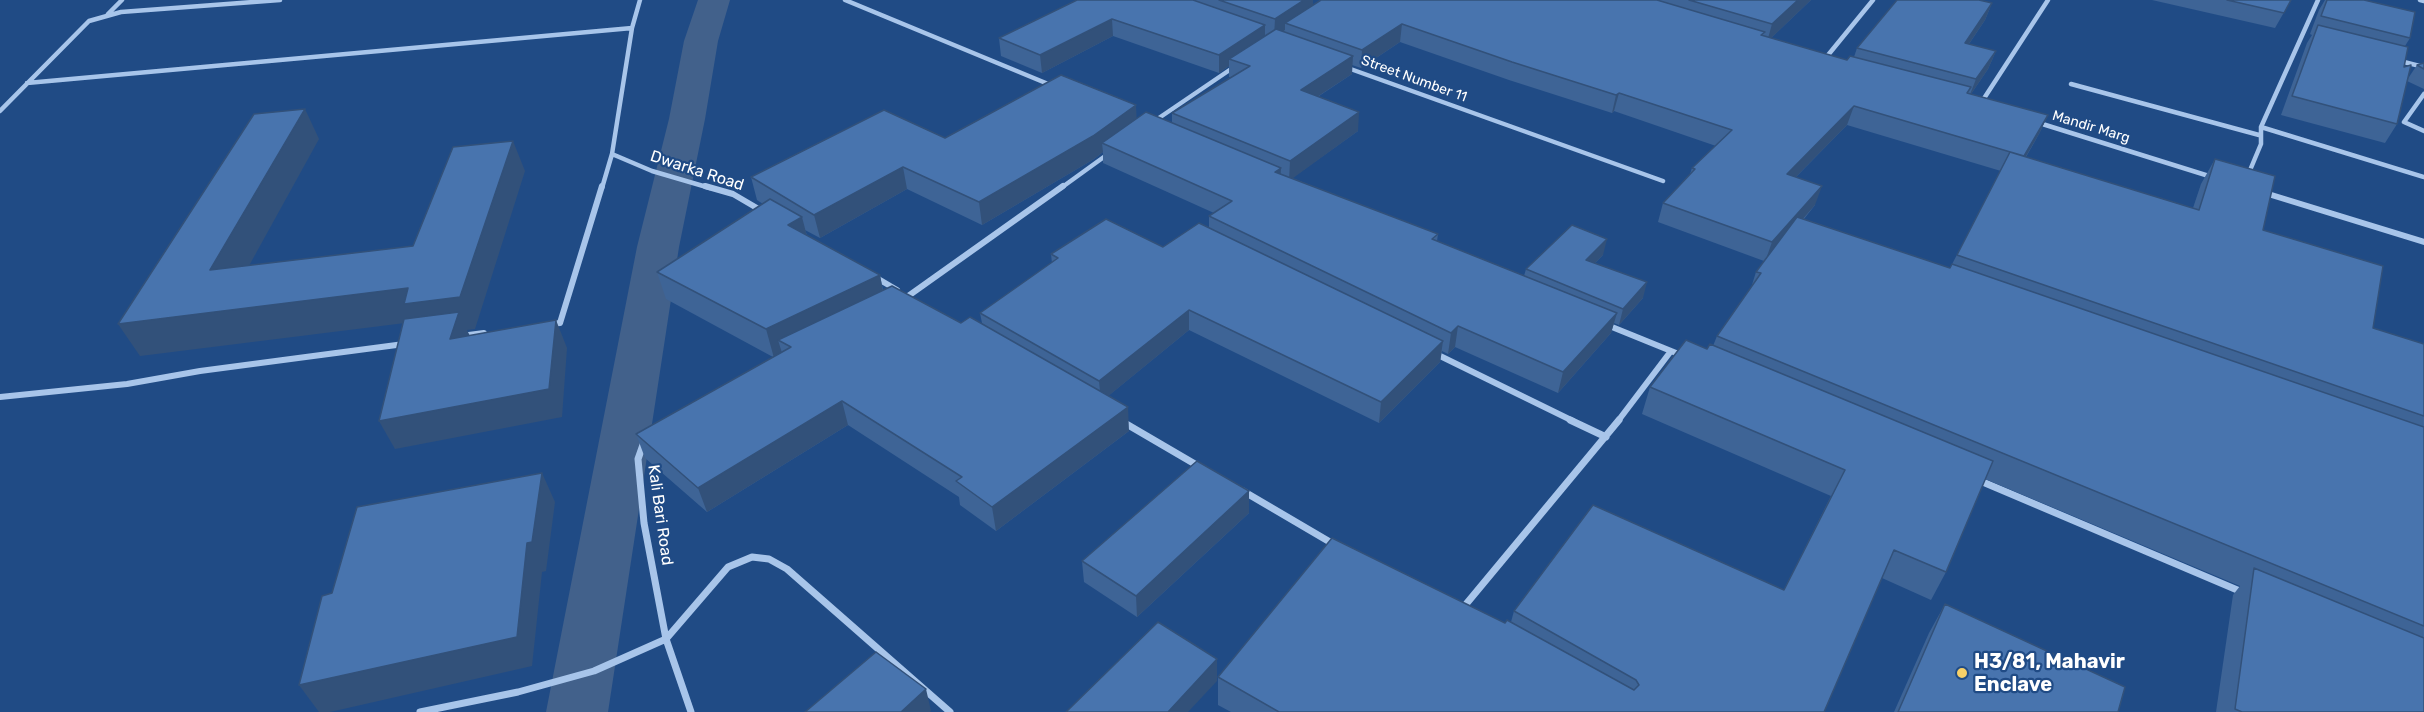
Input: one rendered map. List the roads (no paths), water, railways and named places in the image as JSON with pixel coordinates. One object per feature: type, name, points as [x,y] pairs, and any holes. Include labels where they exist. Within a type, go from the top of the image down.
[{"type":"street","points":[[0,111],[81,26],[107,14],[122,0]]},
{"type":"street","points":[[107,14],[280,0]]},
{"type":"street","points":[[548,324],[560,323],[612,154],[632,28],[640,0]]},
{"type":"street","points":[[845,0],[1061,90]]},
{"type":"street","points":[[1833,66],[1822,63],[1873,0]]},
{"type":"street","points":[[1980,105],[2048,0]]},
{"type":"street","points":[[2244,187],[2261,144],[2259,135],[2261,127],[2318,0]]},
{"type":"street","points":[[27,83],[632,28]]},
{"type":"street","points":[[2303,37],[2313,40]]},
{"type":"street","points":[[2389,58],[2424,67]]},
{"type":"street","points":[[1158,130],[1148,125],[1244,61]]},
{"type":"street","name":"Street Number 11","points":[[1335,64],[1663,181]]},
{"type":"street","points":[[2071,84],[2259,135]]},
{"type":"street","points":[[2424,94],[2404,122],[2424,131]]},
{"type":"street","points":[[1969,102],[1991,109]]},
{"type":"street","name":"Mandir Marg","points":[[2024,119],[2222,180]]},
{"type":"street","points":[[2261,127],[2424,177]]},
{"type":"street","points":[[898,302],[909,297],[1109,153]]},
{"type":"street","name":"Dwarka Road","points":[[612,154],[652,171],[733,194],[774,218]]},
{"type":"street","points":[[2255,190],[2424,242]]},
{"type":"street","points":[[864,270],[919,303]]},
{"type":"street","points":[[1596,321],[1693,360]]},
{"type":"street","points":[[456,337],[490,332]]},
{"type":"street","points":[[0,397],[127,384],[200,371],[409,343]]},
{"type":"street","points":[[1426,349],[1606,437]]},
{"type":"street","points":[[1456,615],[1606,437],[1671,351]]},
{"type":"street","points":[[1120,420],[1212,473]]},
{"type":"street","name":"Kali Bari Road","points":[[653,432],[645,438],[638,459],[644,523],[666,639],[691,712]]},
{"type":"street","points":[[1973,478],[2248,595]]},
{"type":"street","points":[[1232,485],[1344,550]]},
{"type":"street","points":[[420,712],[518,692],[594,671],[666,639],[728,567],[752,557],[769,560],[787,569],[950,712]]},
{"type":"waterway","points":[[577,712],[658,247],[687,119],[701,41],[714,0]]},
{"type":"place","name":"H3/81, Mahavir Enclave","points":[[1962,673]]}]
